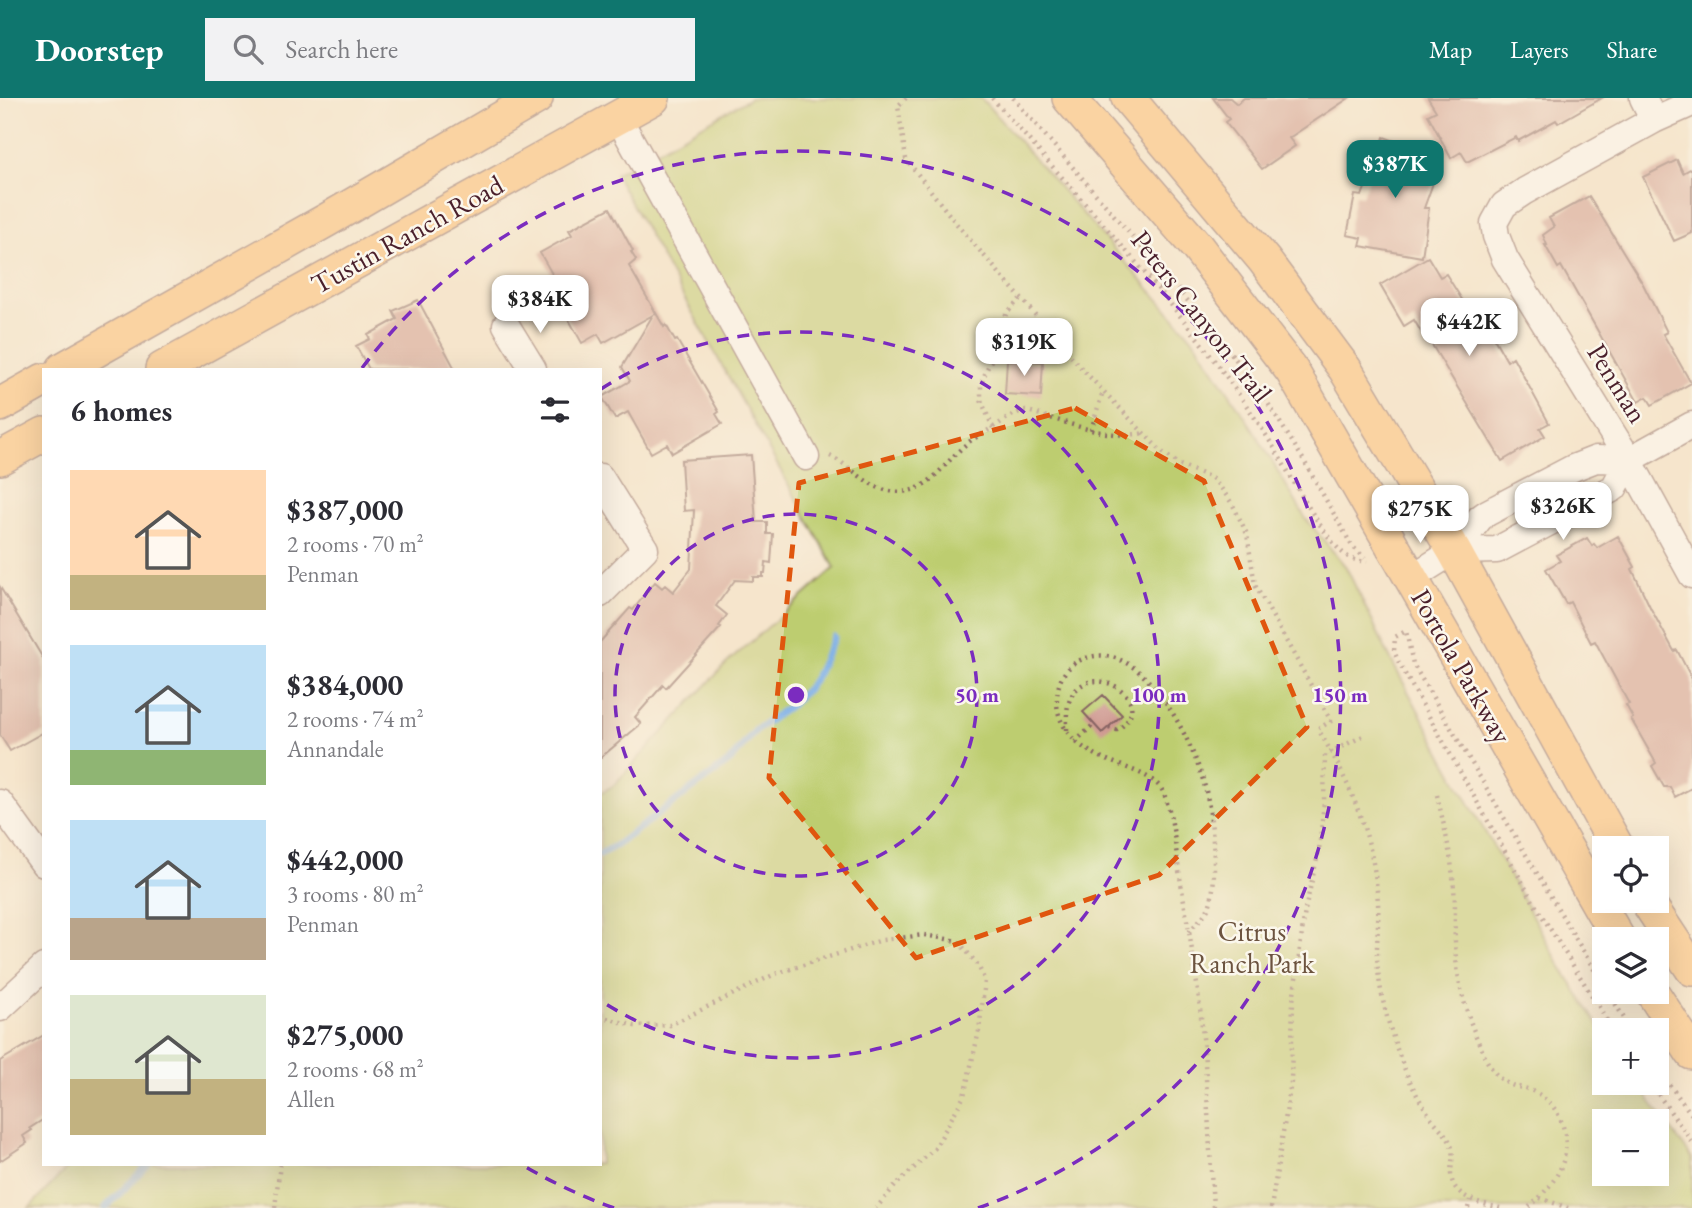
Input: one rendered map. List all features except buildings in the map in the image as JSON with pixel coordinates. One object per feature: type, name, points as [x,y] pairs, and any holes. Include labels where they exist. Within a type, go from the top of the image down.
[{"type":"main road","name":"Tustin Ranch Road","points":[[65,368],[536,98]]},
{"type":"main road","name":"Tustin Ranch Road","points":[[164,368],[653,98]]},
{"type":"main road","name":"Portola Parkway","points":[[1069,98],[1197,247],[1292,370],[1612,927]]},
{"type":"main road","name":"Portola Parkway","points":[[1128,98],[1264,260],[1345,369],[1454,551],[1611,836]]},
{"type":"main road","points":[[0,405],[42,381]]},
{"type":"main road","points":[[0,458],[42,435]]},
{"type":"main road","points":[[1655,913],[1692,969]]},
{"type":"main road","points":[[1660,1004],[1692,1053]]},
{"type":"street","points":[[1649,109],[1692,103]]},
{"type":"street","name":"Penman","points":[[1649,109],[1504,205],[1494,223],[1505,259],[1629,460],[1692,575]]},
{"type":"street","points":[[618,117],[806,457]]},
{"type":"street","points":[[506,325],[532,368]]},
{"type":"street","points":[[1411,578],[1454,551],[1480,518],[1573,468],[1596,459],[1629,460],[1692,425]]},
{"type":"street","points":[[1454,551],[1497,550],[1614,488],[1629,460]]},
{"type":"street","points":[[602,480],[645,549],[602,592]]},
{"type":"street","points":[[0,803],[42,861]]},
{"type":"street","points":[[0,1008],[42,969]]},
{"type":"path","points":[[906,98],[898,106],[905,159],[955,222],[1020,299],[1162,452],[1180,465],[1212,478],[1233,505],[1247,534],[1255,585],[1331,721],[1318,729],[1359,809],[1370,847],[1378,905],[1377,955],[1385,1007],[1407,1075],[1428,1113],[1450,1141],[1453,1155],[1451,1176],[1458,1190],[1470,1200],[1500,1208]]},
{"type":"path","name":"Peters Canyon Trail","points":[[992,98],[1149,275],[1207,350],[1256,419],[1338,547],[1348,557],[1367,562],[1352,546],[1303,460],[1253,382],[1213,330],[1013,98]]},
{"type":"path","points":[[993,428],[981,400],[981,385],[999,344],[1006,314],[1020,299]]},
{"type":"path","points":[[1091,430],[1103,391]]},
{"type":"path","points":[[806,457],[823,453],[846,464],[871,483],[888,491],[917,490],[932,481],[964,445],[1024,411],[1091,430],[1127,436],[1144,433]]},
{"type":"path","points":[[1592,966],[1413,664],[1406,631],[1395,637],[1394,651],[1399,663],[1534,903],[1592,996]]},
{"type":"path","points":[[1189,932],[1208,909],[1211,900],[1212,815],[1193,752],[1157,691],[1132,664],[1115,656],[1083,658],[1069,667],[1060,680],[1056,702],[1061,722],[1075,742],[1097,757],[1145,775],[1158,783],[1167,805],[1189,932],[1204,1048],[1213,1208]]},
{"type":"path","points":[[1067,731],[1070,699],[1087,683],[1117,686],[1124,691],[1131,706],[1129,720],[1117,730],[1108,727]]},
{"type":"path","points":[[1075,742],[1094,724]]},
{"type":"path","points":[[1271,1208],[1291,1082],[1293,1001],[1305,910],[1319,850],[1325,755],[1365,735]]},
{"type":"path","points":[[1437,795],[1451,856],[1459,982],[1469,1022],[1484,1055],[1500,1079],[1538,1093],[1549,1101],[1563,1126],[1566,1155],[1561,1170],[1540,1198],[1528,1208]]},
{"type":"path","points":[[602,1017],[635,1026],[670,1025],[775,974],[882,940],[924,935],[958,941],[978,965],[985,981],[979,1031],[964,1096],[935,1148],[876,1208]]},
{"type":"path","points":[[1669,1084],[1692,1115]]},
{"type":"path","points":[[1659,1095],[1692,1142]]},
{"type":"path","points":[[275,1208],[280,1166]]},
{"type":"path","points":[[1540,1198],[1568,1208]]},
{"type":"path","points":[[1468,1208],[1470,1200]]},
{"type":"highlighted area","points":[[1075,408],[1204,481],[1307,727],[1159,875],[916,958],[769,778],[799,483]]},
{"type":"green space","name":"Citrus Ranch Park","points":[[751,98],[981,98],[1195,341],[1253,429],[1306,519],[1346,567],[1391,660],[1460,787],[1561,967],[1594,1018],[1592,1095],[1646,1095],[1656,1109],[1592,1109],[1592,1186],[1669,1186],[1669,1127],[1692,1158],[1692,1208],[29,1208],[69,1166],[602,1166],[602,792],[613,786],[726,664],[835,568],[615,174]]},
{"type":"waterway","points":[[602,853],[730,761],[756,730],[791,705],[808,688],[817,674],[834,637]]},
{"type":"waterway","points":[[105,1208],[147,1166]]}]
